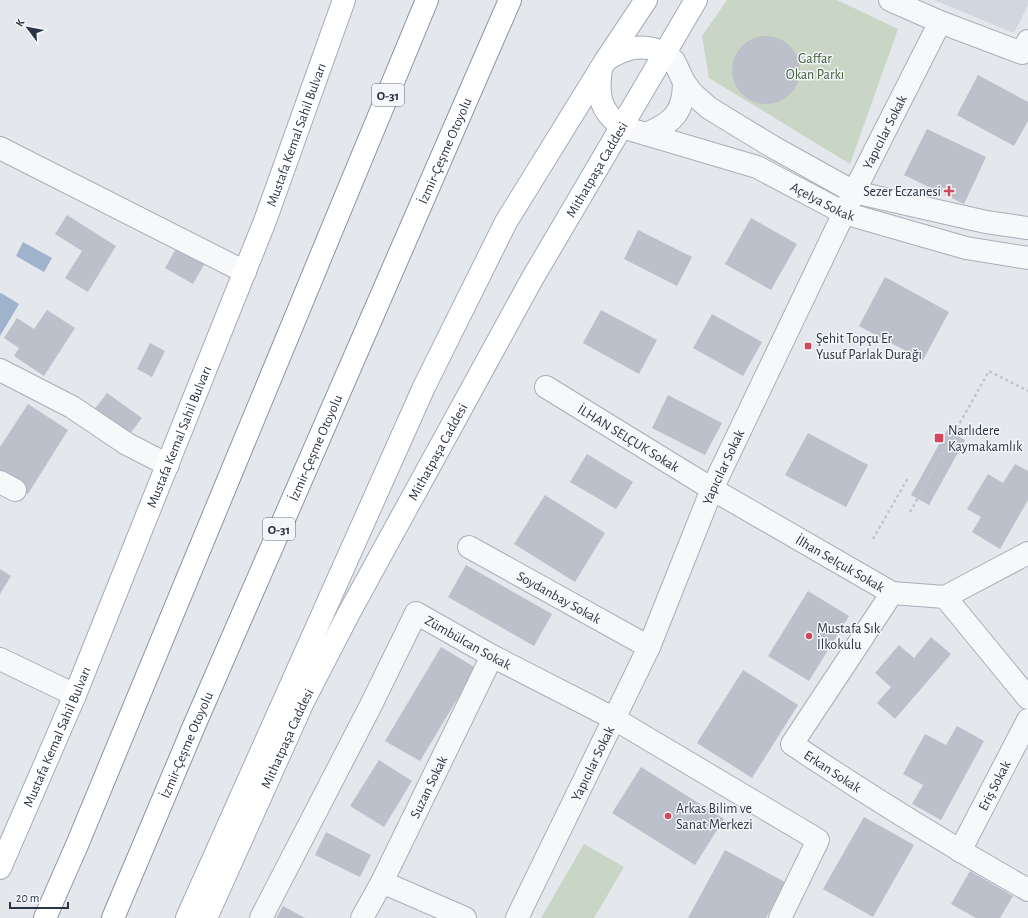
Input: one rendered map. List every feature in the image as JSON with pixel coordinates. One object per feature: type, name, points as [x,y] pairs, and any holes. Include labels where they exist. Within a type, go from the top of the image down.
[{"type":"main road","name":"Mustafa Kemal Sahil Bulvarı","points":[[0,868],[75,695],[268,214],[344,0]]},
{"type":"main road","name":"O-31","points":[[45,918],[80,838],[427,0]]},
{"type":"main road","name":"İzmir-Çeşme Otoyolu","points":[[113,918],[197,718],[510,0]]},
{"type":"main road","name":"Mithatpaşa Caddesi","points":[[187,918],[424,387],[506,222],[603,65],[646,0]]},
{"type":"main road","name":"Mithatpaşa Caddesi","points":[[206,918],[303,702],[345,619],[532,279],[696,0]]},
{"type":"main road","points":[[622,127],[611,119],[604,108],[599,84],[603,65],[619,52],[642,47],[654,48],[665,54]]},
{"type":"street","points":[[890,0],[940,22],[1025,47]]},
{"type":"street","name":"Yapıcılar Sokak","points":[[517,918],[613,718],[649,647],[712,489],[854,192],[940,22]]},
{"type":"street","name":"Açelya Sokak","points":[[665,54],[674,61],[684,82],[709,108],[773,147],[854,192],[986,222],[1028,228]]},
{"type":"street","points":[[646,134],[661,128],[672,120],[680,109],[684,96],[684,82]]},
{"type":"street","name":"Açelya Sokak","points":[[622,127],[757,167],[844,213],[966,248],[1028,258]]},
{"type":"street","points":[[0,148],[245,272]]},
{"type":"street","points":[[0,370],[72,407],[127,444],[168,464]]},
{"type":"street","name":"İLHAN SELÇUK Sokak","points":[[546,387],[712,489]]},
{"type":"street","name":"İlhan Selçuk Sokak","points":[[712,489],[892,593],[945,597]]},
{"type":"street","name":"Soydanbay Sokak","points":[[469,547],[649,647]]},
{"type":"street","points":[[1028,553],[945,597],[1028,698]]},
{"type":"street","name":"Erkan Sokak","points":[[892,593],[792,744],[853,786],[960,851],[1028,890]]},
{"type":"street","name":"Zümbülcan Sokak","points":[[261,918],[370,707],[416,613],[492,656],[613,718],[818,840],[780,918]]},
{"type":"street","name":"Suzan Sokak","points":[[362,918],[382,882],[492,656]]},
{"type":"street","points":[[0,659],[75,695]]},
{"type":"street","name":"Eriş Sokak","points":[[960,851],[1028,720]]},
{"type":"street","points":[[382,882],[465,918]]},
{"type":"path","points":[[910,512],[989,371],[1028,391]]},
{"type":"path","points":[[873,539],[908,478]]},
{"type":"shaded area","points":[[934,0],[1028,0],[1028,5],[1014,33]]},
{"type":"green space","name":"Gaffar Okan Parkı","points":[[727,0],[837,0],[898,29],[850,164],[709,78],[702,36]]},
{"type":"green space","points":[[584,844],[624,867],[594,918],[541,918]]},
{"type":"water","points":[[23,242],[52,258],[44,272],[16,256]]},
{"type":"water","points":[[1,293],[19,304],[0,336],[0,294]]},
{"type":"building","points":[[759,36],[773,36],[785,42],[794,51],[800,63],[798,83],[790,94],[779,102],[773,104],[759,104],[753,102],[742,94],[734,83],[732,77],[732,63],[734,57],[742,46],[753,38]]},
{"type":"building","points":[[978,75],[1028,102],[1028,121],[1014,146],[957,115]]},
{"type":"building","points":[[927,129],[986,157],[964,204],[904,175]]},
{"type":"building","points":[[67,215],[116,246],[88,292],[65,278],[82,251],[55,234]]},
{"type":"building","points":[[751,218],[797,244],[771,290],[725,264]]},
{"type":"building","points":[[638,230],[692,257],[677,286],[624,259]]},
{"type":"building","points":[[177,247],[205,263],[193,284],[165,268]]},
{"type":"building","points":[[885,277],[949,312],[923,360],[859,326]]},
{"type":"building","points":[[47,310],[75,328],[44,376],[14,356],[19,348],[4,338],[17,318],[34,329]]},
{"type":"building","points":[[601,310],[657,340],[639,374],[583,343]]},
{"type":"building","points":[[712,314],[762,342],[743,376],[693,348]]},
{"type":"building","points":[[150,343],[165,351],[152,377],[137,369]]},
{"type":"building","points":[[107,393],[142,418],[129,435],[94,410]]},
{"type":"building","points":[[668,395],[722,423],[705,455],[652,428]]},
{"type":"building","points":[[28,404],[68,430],[28,494],[0,476],[0,447]]},
{"type":"building","points":[[947,430],[965,440],[929,505],[911,495]]},
{"type":"building","points":[[808,433],[868,465],[846,507],[785,475]]},
{"type":"building","points":[[587,454],[633,482],[616,509],[570,482]]},
{"type":"building","points":[[1015,464],[1028,471],[1028,500],[1000,549],[972,532],[981,517],[967,509],[988,474],[1003,483]]},
{"type":"building","points":[[545,495],[605,533],[575,582],[514,544]]},
{"type":"building","points":[[466,565],[552,614],[534,646],[448,597]]},
{"type":"building","points":[[0,569],[11,576],[0,594]]},
{"type":"building","name":"Mustafa Sık İlkokulu","points":[[808,591],[849,616],[809,681],[768,656]]},
{"type":"building","points":[[931,637],[951,654],[895,719],[877,703],[891,687],[875,673],[899,645],[914,658]]},
{"type":"building","points":[[441,647],[476,668],[420,761],[385,741]]},
{"type":"building","points":[[743,670],[798,705],[752,778],[697,743]]},
{"type":"building","points":[[957,726],[984,741],[941,820],[912,804],[923,785],[903,774],[925,734],[946,745]]},
{"type":"building","points":[[379,760],[412,781],[384,827],[350,806]]},
{"type":"building","name":"Arkas Bilim ve Sanat Merkezi","points":[[641,767],[724,819],[695,865],[612,813]]},
{"type":"building","points":[[864,817],[914,845],[873,917],[823,889]]},
{"type":"building","points":[[326,832],[371,855],[360,877],[315,855]]},
{"type":"building","points":[[725,850],[785,882],[766,918],[688,918]]},
{"type":"building","points":[[970,871],[1013,896],[1000,918],[976,918],[951,904]]},
{"type":"building","points":[[283,906],[305,918],[276,918]]},
{"type":"place","name":"Sezer Eczanesi","points":[[949,191]]},
{"type":"place","name":"Şehit Topçu Er Yusuf Parlak Durağı","points":[[808,346]]},
{"type":"place","name":"Narlıdere Kaymakamlık","points":[[939,438]]},
{"type":"place","name":"Mustafa Sık İlkokulu","points":[[809,636]]},
{"type":"place","name":"Arkas Bilim ve Sanat Merkezi","points":[[668,816]]}]
